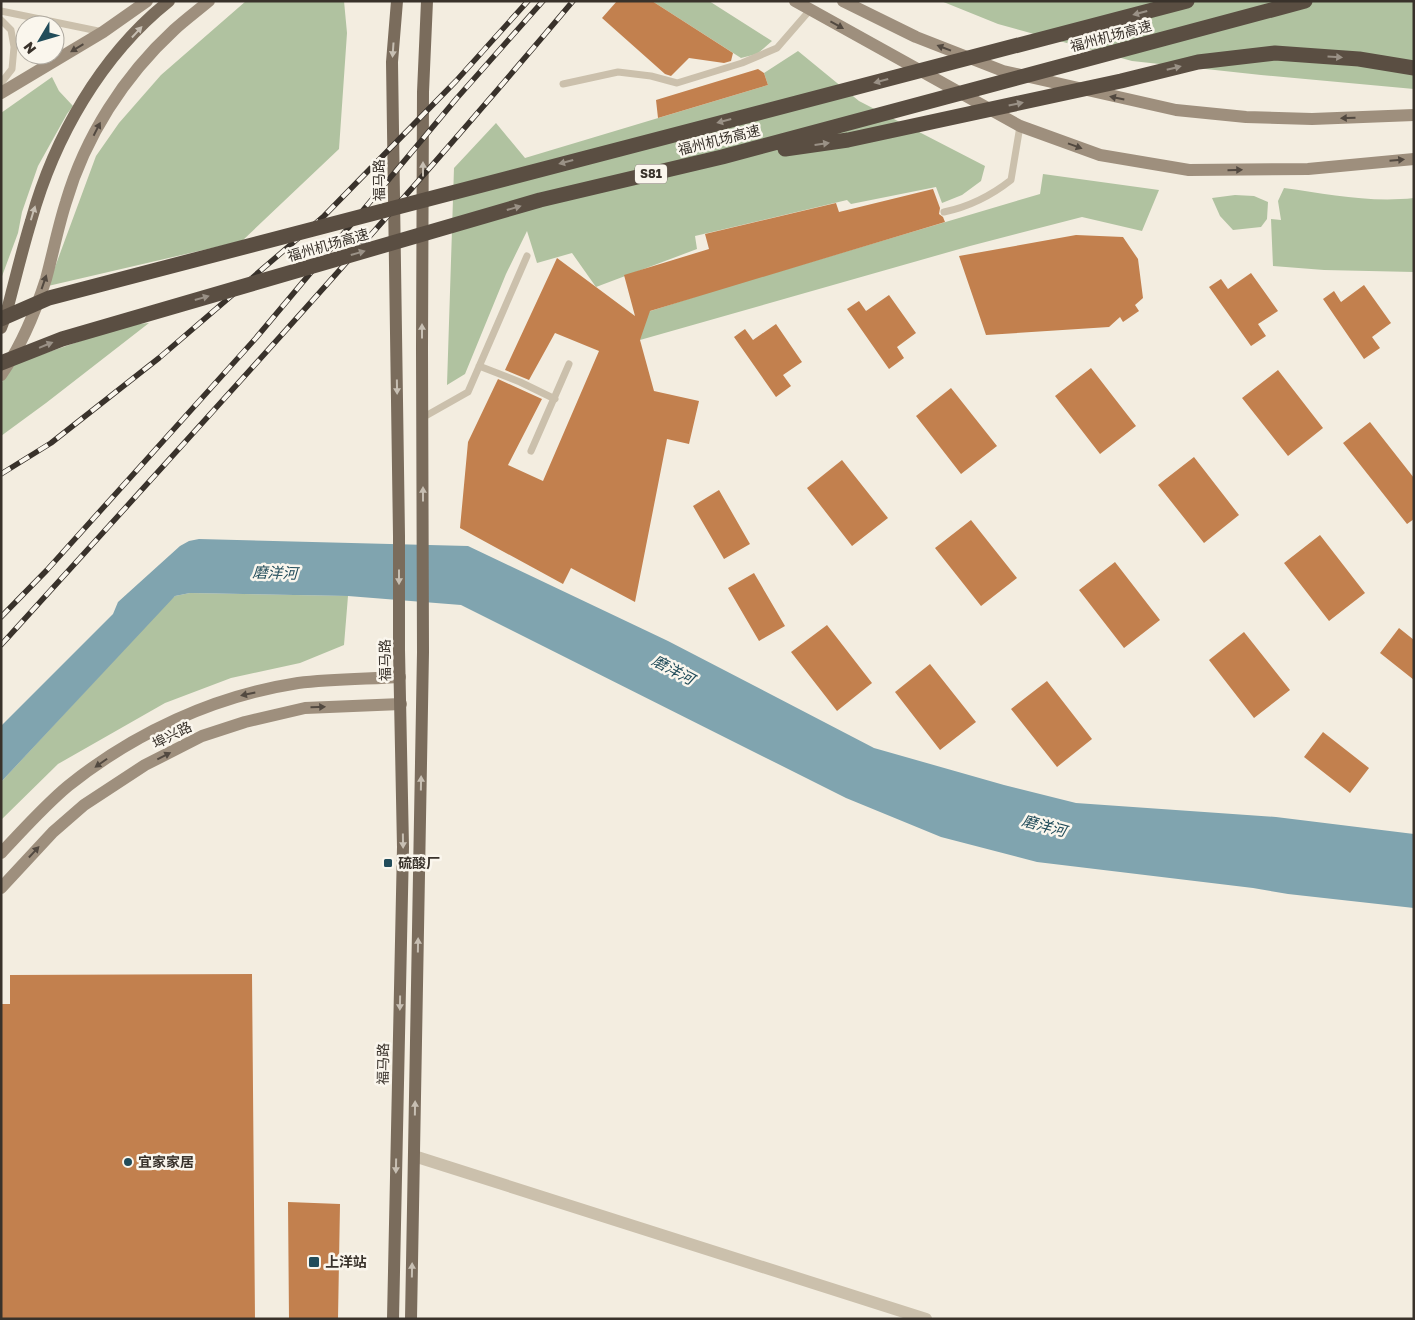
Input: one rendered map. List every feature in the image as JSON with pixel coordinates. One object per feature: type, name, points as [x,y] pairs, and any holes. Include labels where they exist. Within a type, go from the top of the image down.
[{"type":"highway","name":"福州机场高速","points":[[1,319],[58,295],[1187,1]]},
{"type":"highway","name":"福州机场高速","points":[[1,363],[62,338],[540,200],[722,157],[1305,1]]},
{"type":"highway","points":[[722,157],[848,140],[1121,81],[1198,62],[1275,53],[1359,59],[1414,68]]},
{"type":"main road","points":[[1,92],[103,32],[146,1]]},
{"type":"main road","points":[[1,328],[39,194],[59,144],[86,97],[117,53],[169,1]]},
{"type":"main road","points":[[1,375],[26,327],[45,280],[66,200],[84,154],[105,113],[138,69],[174,30],[209,1]]},
{"type":"main road","points":[[411,1319],[423,614],[423,92],[427,1]]},
{"type":"main road","points":[[794,1],[1020,126],[1100,155],[1189,170],[1308,169],[1414,159]]},
{"type":"main road","points":[[843,1],[916,37],[1003,71],[1176,110],[1246,117],[1312,119],[1414,115]]},
{"type":"main road","name":"福马路","points":[[393,1319],[403,846],[392,62],[395,4]]},
{"type":"main road","name":"埠兴路","points":[[1,853],[38,814],[75,781],[132,742],[195,711],[233,697],[298,683],[400,677]]},
{"type":"main road","name":"埠兴路","points":[[1,888],[53,832],[84,805],[145,765],[202,736],[245,722],[305,708],[401,704]]},
{"type":"street","points":[[414,1156],[926,1319]]},
{"type":"lane","points":[[1,10],[103,32]]},
{"type":"lane","points":[[563,84],[618,72],[651,76],[677,83],[742,63],[778,48],[810,10]]},
{"type":"lane","points":[[1,20],[11,30],[14,48],[12,69],[1,83]]},
{"type":"lane","points":[[944,212],[954,210],[997,192],[1011,180],[1020,126]]},
{"type":"lane","points":[[422,418],[468,392],[527,256]]},
{"type":"lane","points":[[531,452],[569,364]]},
{"type":"lane","points":[[479,366],[520,382],[555,399]]},
{"type":"green space","points":[[246,1],[344,1],[347,33],[339,149],[242,241],[48,286],[96,156],[119,123],[161,75]]},
{"type":"green space","points":[[652,1],[709,1],[772,41],[757,54],[741,58]]},
{"type":"green space","points":[[941,1],[1414,1],[1414,89],[1132,61],[998,24]]},
{"type":"green space","points":[[798,51],[859,101],[985,166],[981,181],[962,195],[942,203],[936,187],[851,204],[847,200],[695,236],[697,249],[596,287],[572,253],[537,263],[527,231],[506,274],[465,374],[447,385],[454,168],[496,123],[525,158],[768,85],[764,73]]},
{"type":"green space","points":[[52,77],[59,91],[73,106],[38,166],[22,212],[18,233],[1,279],[1,113]]},
{"type":"green space","points":[[1043,174],[1159,190],[1142,231],[1082,217],[970,246],[640,340],[635,316],[1040,194]]},
{"type":"green space","points":[[1284,188],[1365,199],[1414,198],[1414,272],[1324,270],[1273,266],[1271,219],[1281,220],[1278,201]]},
{"type":"green space","points":[[1235,195],[1254,196],[1268,202],[1267,219],[1261,227],[1233,230],[1220,216],[1212,198]]},
{"type":"green space","points":[[149,323],[1,436],[1,384],[11,365],[127,325]]},
{"type":"green space","points":[[190,593],[348,596],[344,645],[300,663],[231,678],[165,703],[58,764],[1,820],[1,782],[169,601],[175,596]]},
{"type":"water","name":"磨洋河","points":[[199,539],[468,546],[668,641],[874,748],[1004,785],[1076,803],[1276,817],[1414,834],[1414,908],[1037,862],[941,837],[846,798],[461,605],[348,596],[190,593],[175,596],[1,782],[1,726],[113,614],[118,602],[180,546],[189,541]]},
{"type":"building","points":[[617,1],[652,1],[733,53],[731,61],[724,63],[689,58],[671,76],[665,74],[602,18]]},
{"type":"building","points":[[758,69],[764,73],[768,85],[658,118],[656,100]]},
{"type":"building","points":[[933,189],[940,208],[939,214],[945,222],[650,311],[640,340],[654,391],[699,401],[689,444],[667,439],[635,602],[571,568],[563,584],[460,528],[468,442],[498,379],[542,399],[508,465],[543,481],[599,351],[555,333],[529,380],[505,370],[557,258],[635,316],[624,275],[709,249],[705,234],[836,203],[839,212]]},
{"type":"building","points":[[1076,235],[1123,237],[1138,259],[1143,298],[1135,305],[1139,311],[1123,322],[1120,317],[1109,327],[986,335],[959,256]]},
{"type":"building","points":[[1251,273],[1278,311],[1258,324],[1266,336],[1251,346],[1209,287],[1221,279],[1228,289]]},
{"type":"building","points":[[1364,285],[1391,323],[1372,337],[1380,348],[1364,359],[1323,299],[1334,291],[1341,302]]},
{"type":"building","points":[[889,295],[916,333],[897,347],[904,358],[889,369],[847,309],[859,301],[866,311]]},
{"type":"building","points":[[776,324],[802,362],[783,375],[791,386],[776,397],[734,337],[745,329],[753,340]]},
{"type":"building","points":[[1091,368],[1136,426],[1100,454],[1055,396]]},
{"type":"building","points":[[1278,370],[1323,428],[1288,456],[1242,398]]},
{"type":"building","points":[[951,388],[997,446],[961,474],[916,416]]},
{"type":"building","points":[[1370,422],[1414,478],[1414,519],[1407,524],[1343,443]]},
{"type":"building","points":[[1194,457],[1239,515],[1204,543],[1158,485]]},
{"type":"building","points":[[842,460],[888,518],[852,546],[807,488]]},
{"type":"building","points":[[719,490],[750,544],[724,559],[693,506]]},
{"type":"building","points":[[971,520],[1017,578],[981,606],[935,548]]},
{"type":"building","points":[[1320,535],[1365,593],[1329,621],[1284,563]]},
{"type":"building","points":[[1115,562],[1160,620],[1124,648],[1079,590]]},
{"type":"building","points":[[754,573],[785,626],[759,641],[728,588]]},
{"type":"building","points":[[827,625],[872,683],[837,711],[791,652]]},
{"type":"building","points":[[1399,628],[1414,640],[1414,680],[1380,653]]},
{"type":"building","points":[[1244,632],[1290,690],[1254,718],[1209,660]]},
{"type":"building","points":[[930,664],[976,722],[940,750],[895,692]]},
{"type":"building","points":[[1047,681],[1092,739],[1057,767],[1011,709]]},
{"type":"building","points":[[1323,732],[1369,768],[1350,793],[1304,757]]},
{"type":"building","name":"宜家家居","points":[[252,974],[255,1319],[1,1319],[1,1004],[10,1004],[10,975]]},
{"type":"building","name":"上洋站","points":[[288,1202],[340,1204],[338,1319],[289,1319]]},
{"type":"railway","points":[[1,474],[51,443],[159,358],[324,216],[456,81],[528,1]]},
{"type":"railway","points":[[1,617],[47,570],[256,338],[457,98],[543,1]]},
{"type":"railway","points":[[1,645],[362,245],[573,1]]},
{"type":"place","name":"硫酸厂","points":[[388,863]]},
{"type":"place","name":"宜家家居","points":[[128,1162]]},
{"type":"place","name":"上洋站","points":[[314,1262]]}]
